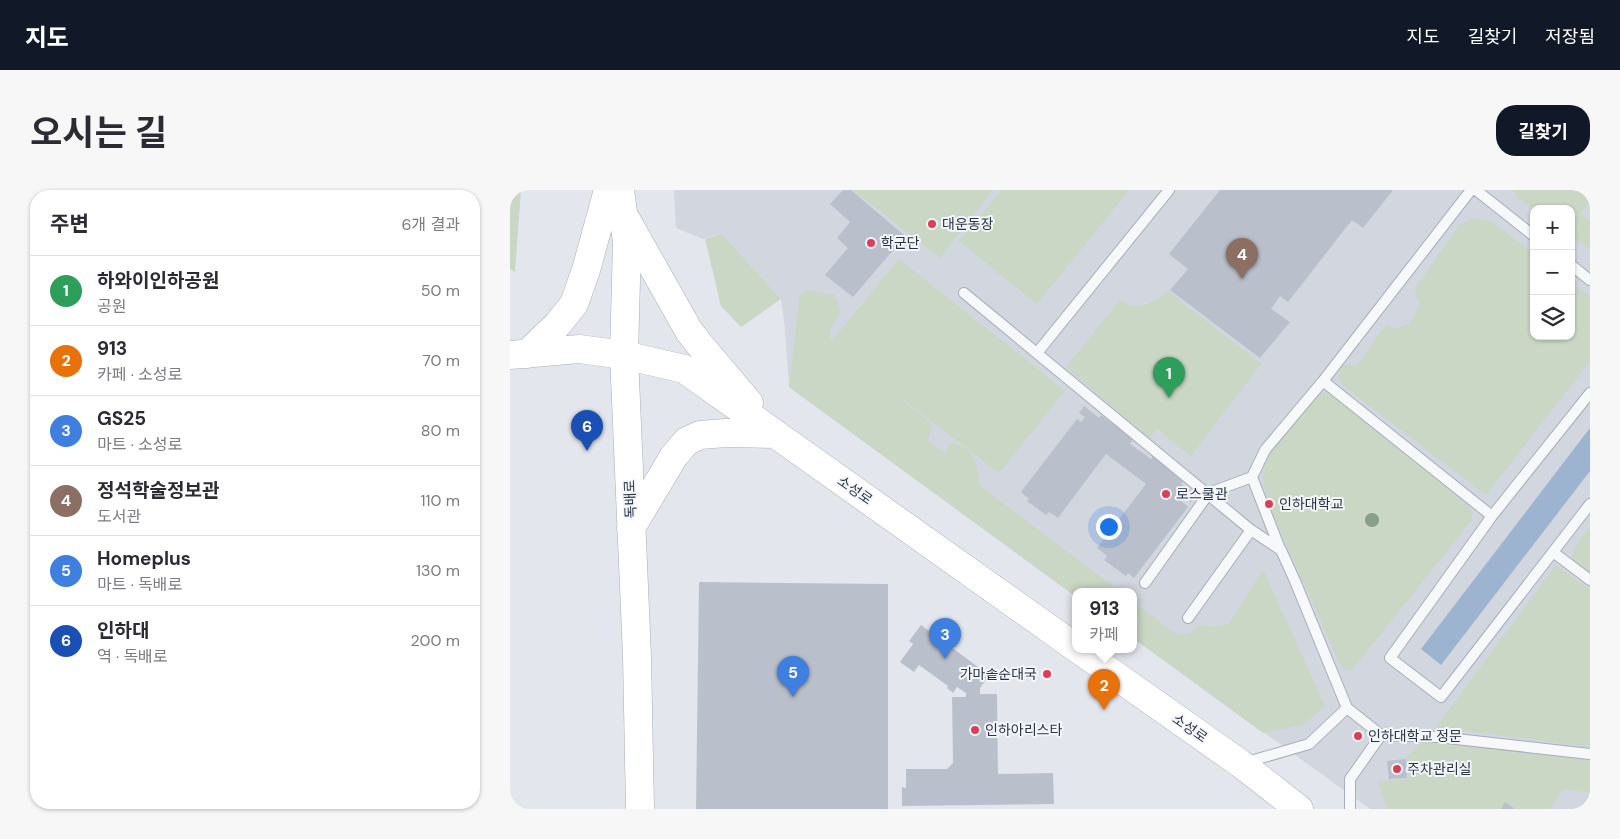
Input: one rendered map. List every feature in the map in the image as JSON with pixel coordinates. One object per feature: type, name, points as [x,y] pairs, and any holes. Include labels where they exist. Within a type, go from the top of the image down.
[{"type":"main road","points":[[519,354],[558,324],[574,304],[586,270],[608,190]]},
{"type":"main road","points":[[621,203],[689,331],[776,434]]},
{"type":"main road","name":"독배로","points":[[621,203],[627,242],[624,355],[637,656],[640,809]]},
{"type":"main road","name":"소성로","points":[[519,354],[579,348],[624,355],[684,369],[1072,644]]},
{"type":"main road","points":[[631,528],[674,456],[687,441],[700,435],[726,433],[776,434]]},
{"type":"main road","name":"소성로","points":[[1084,653],[1241,764],[1299,809]]},
{"type":"lane","points":[[1037,353],[1169,190]]},
{"type":"lane","points":[[1144,583],[1209,493],[1252,477],[1265,450],[1323,382],[1471,190]]},
{"type":"lane","points":[[1476,190],[1530,233]]},
{"type":"lane","points":[[1575,268],[1590,280]]},
{"type":"lane","points":[[964,293],[1209,493],[1251,530],[1281,550]]},
{"type":"lane","points":[[1323,382],[1492,516]]},
{"type":"lane","points":[[1590,393],[1492,516],[1390,658],[1442,697],[1590,504]]},
{"type":"lane","points":[[1252,477],[1347,708],[1381,735],[1438,737],[1590,754]]},
{"type":"lane","points":[[1188,618],[1251,530]]},
{"type":"lane","points":[[1553,552],[1590,580]]},
{"type":"lane","points":[[1241,764],[1309,744],[1347,708]]},
{"type":"lane","points":[[1350,809],[1350,779],[1381,735]]},
{"type":"shaded area","name":"인하대학교","points":[[674,190],[1590,190],[1590,809],[1370,809],[1137,641],[1137,588],[1072,588],[1072,594],[789,387],[781,299],[722,234],[703,239],[676,228]]},
{"type":"green space","points":[[510,190],[521,190],[515,272],[510,269]]},
{"type":"green space","name":"대운동장","points":[[853,190],[993,190],[940,258]]},
{"type":"green space","points":[[1002,190],[1129,190],[1037,304],[959,241]]},
{"type":"green space","points":[[1513,190],[1590,190],[1590,201],[1580,214],[1590,221],[1590,249],[1575,239],[1575,205],[1530,205],[1530,207],[1521,201]]},
{"type":"green space","points":[[1473,219],[1490,221],[1530,251],[1530,340],[1575,340],[1575,285],[1590,296],[1590,361],[1486,495],[1345,387],[1338,377],[1343,365],[1357,365],[1386,325],[1396,329],[1410,323],[1420,305],[1415,289],[1459,225]]},
{"type":"green space","points":[[722,234],[781,299],[741,327],[721,306],[705,239]]},
{"type":"green space","points":[[899,259],[1065,391],[999,473],[871,375],[932,424],[928,441],[945,453],[950,443],[964,448],[976,463],[979,485],[1115,588],[1072,588],[1072,594],[789,387],[800,295],[807,290],[835,295],[840,312],[830,330],[831,342]]},
{"type":"green space","points":[[1168,291],[1261,364],[1191,456],[1157,429],[1149,438],[1066,367],[1120,300],[1132,306],[1145,305]]},
{"type":"green space","points":[[1318,393],[1331,394],[1467,504],[1472,512],[1472,520],[1351,671],[1344,669],[1340,664],[1267,501],[1264,483],[1264,466],[1269,455]]},
{"type":"green space","points":[[1590,527],[1590,574],[1576,564],[1572,558],[1574,549]]},
{"type":"green space","points":[[1556,565],[1590,590],[1590,747],[1436,727]]},
{"type":"green space","points":[[1263,570],[1325,706],[1303,725],[1263,733],[1137,641],[1137,605],[1177,635],[1190,633],[1200,625],[1215,627],[1229,624]]},
{"type":"green space","points":[[1422,742],[1590,760],[1590,793],[1564,789],[1549,809],[1515,809],[1505,802],[1501,809],[1387,809],[1378,781],[1408,779],[1407,756]]},
{"type":"water","points":[[1590,428],[1590,471],[1441,665],[1421,649]]},
{"type":"building","name":"학군단","points":[[843,190],[851,190],[905,236],[853,297],[825,275],[848,248],[837,238],[850,222],[830,204]]},
{"type":"building","points":[[1220,190],[1393,190],[1363,228],[1352,220],[1288,302],[1280,296],[1271,309],[1290,322],[1260,358],[1170,290],[1188,269],[1169,254]]},
{"type":"building","name":"로스쿨관","points":[[1084,406],[1099,418],[1101,415],[1133,439],[1130,444],[1151,459],[1153,456],[1184,479],[1181,484],[1197,495],[1191,502],[1183,496],[1180,500],[1188,507],[1134,578],[1128,573],[1126,576],[1104,560],[1107,556],[1097,548],[1146,484],[1106,454],[1058,518],[1049,512],[1046,515],[1027,501],[1029,499],[1021,492],[1077,419],[1081,422],[1085,417],[1079,413]]},
{"type":"building","points":[[699,582],[888,584],[888,809],[696,809]]},
{"type":"building","name":"인하아리스타","points":[[921,625],[989,675],[980,688],[980,694],[997,694],[998,774],[1053,773],[1054,804],[902,806],[902,787],[906,788],[906,769],[947,769],[953,763],[952,697],[966,697],[966,693],[957,687],[953,693],[947,688],[948,686],[919,665],[914,672],[900,662],[913,644],[909,641]]},
{"type":"building","name":"주차관리실","points":[[1406,759],[1407,778],[1389,779],[1387,761]]},
{"type":"building","points":[[1505,802],[1515,809],[1501,809]]},
{"type":"place","name":"대운동장","points":[[932,224]]},
{"type":"place","name":"학군단","points":[[871,243]]},
{"type":"place","name":"정석학술정보관","points":[[1242,279]]},
{"type":"place","name":"하와이인하공원","points":[[1169,398]]},
{"type":"place","name":"인하대","points":[[587,451]]},
{"type":"place","name":"로스쿨관","points":[[1166,494]]},
{"type":"place","name":"인하대학교","points":[[1269,504]]},
{"type":"place","name":"GS25","points":[[945,659]]},
{"type":"place","name":"가마솥순대국","points":[[1047,674]]},
{"type":"place","name":"Homeplus","points":[[793,697]]},
{"type":"place","name":"913","points":[[1104,710]]},
{"type":"place","name":"인하아리스타","points":[[975,730]]},
{"type":"place","name":"인하대학교 정문","points":[[1358,736]]},
{"type":"place","name":"주차관리실","points":[[1397,769]]}]
